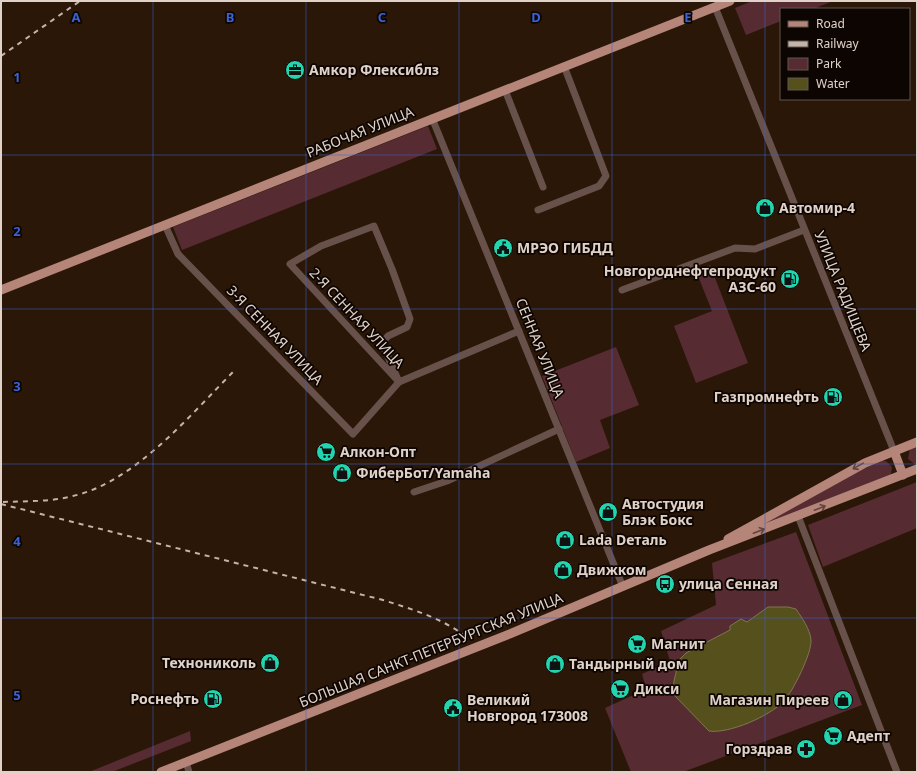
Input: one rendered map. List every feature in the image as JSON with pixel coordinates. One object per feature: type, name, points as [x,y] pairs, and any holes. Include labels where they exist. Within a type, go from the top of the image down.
[{"type":"main road","name":"РАБОЧАЯ УЛИЦА","points":[[1,290],[730,1]]},
{"type":"main road","name":"БОЛЬШАЯ САНКТ-ПЕТЕРБУРГСКАЯ УЛИЦА","points":[[709,550],[744,529],[865,463],[917,442]]},
{"type":"main road","points":[[894,451],[903,475]]},
{"type":"main road","name":"БОЛЬШАЯ САНКТ-ПЕТЕРБУРГСКАЯ УЛИЦА","points":[[161,772],[623,587],[709,550],[917,469]]},
{"type":"street","name":"УЛИЦА РАДИЩЕВА","points":[[715,7],[894,451]]},
{"type":"street","points":[[538,210],[599,186],[606,176],[564,66]]},
{"type":"street","points":[[505,90],[543,187]]},
{"type":"street","name":"СЕННАЯ УЛИЦА","points":[[432,118],[623,587]]},
{"type":"street","name":"3-Я СЕННАЯ УЛИЦА","points":[[165,225],[178,254],[353,434],[399,382]]},
{"type":"street","name":"2-Я СЕННАЯ УЛИЦА","points":[[374,226],[392,269],[410,319],[407,327],[388,336],[382,343],[399,382],[290,264],[321,246],[374,226]]},
{"type":"street","points":[[622,290],[735,248],[755,249],[804,230]]},
{"type":"street","points":[[399,382],[519,331]]},
{"type":"street","points":[[414,492],[447,481],[559,429]]},
{"type":"street","points":[[798,516],[897,772]]},
{"type":"street","points":[[186,762],[189,772]]},
{"type":"green space","points":[[752,1],[833,1],[816,8],[780,8],[780,21],[746,35],[735,8]]},
{"type":"green space","points":[[428,126],[437,149],[182,250],[173,227]]},
{"type":"green space","points":[[710,265],[748,363],[696,383],[674,326],[712,311],[696,271]]},
{"type":"green space","points":[[616,347],[639,405],[600,420],[610,448],[576,462],[542,376]]},
{"type":"green space","points":[[917,445],[917,466],[908,459],[910,448]]},
{"type":"green space","points":[[882,461],[886,461],[892,467],[889,477],[755,529],[861,470]]},
{"type":"green space","points":[[917,482],[917,528],[823,567],[808,525]]},
{"type":"green space","points":[[796,532],[862,705],[683,772],[631,772],[605,708],[642,691],[645,685],[642,674],[670,661],[661,631],[716,605],[712,563]]},
{"type":"green space","points":[[190,731],[191,741],[112,772],[89,772]]},
{"type":"water","points":[[768,607],[788,607],[796,609],[805,624],[811,640],[808,654],[801,672],[788,696],[778,707],[749,723],[738,727],[727,730],[709,731],[675,696],[673,687],[677,662],[686,653],[730,630],[730,626],[741,619],[747,622]]},
{"type":"railway","points":[[1,56],[80,1]]},
{"type":"railway","points":[[3,502],[38,501],[64,498],[96,488],[118,477],[140,462],[160,445],[234,371]]},
{"type":"railway","points":[[1,504],[383,600],[435,618],[464,635]]},
{"type":"place","name":"Амкор Флексиблз","points":[[295,70]]},
{"type":"place","name":"Автомир-4","points":[[765,208]]},
{"type":"place","name":"МРЭО ГИБДД","points":[[503,248]]},
{"type":"place","name":"Новгороднефтепродукт АЗС-60","points":[[790,279]]},
{"type":"place","name":"Газпромнефть","points":[[833,397]]},
{"type":"place","name":"Алкон-Опт","points":[[326,452]]},
{"type":"place","name":"ФиберБот/Yamaha","points":[[342,473]]},
{"type":"place","name":"Автостудия Блэк Бокс","points":[[608,512]]},
{"type":"place","name":"Lada Dеталь","points":[[565,540]]},
{"type":"place","name":"Движком","points":[[563,570]]},
{"type":"place","name":"улица Сенная","points":[[665,584]]},
{"type":"place","name":"Магнит","points":[[637,644]]},
{"type":"place","name":"Технониколь","points":[[270,663]]},
{"type":"place","name":"Тандырный дом","points":[[555,664]]},
{"type":"place","name":"Дикси","points":[[620,689]]},
{"type":"place","name":"Роснефть","points":[[213,699]]},
{"type":"place","name":"Магазин Пиреев","points":[[843,700]]},
{"type":"place","name":"Великий Новгород 173008","points":[[453,708]]},
{"type":"place","name":"Адепт","points":[[833,736]]},
{"type":"place","name":"Горздрав","points":[[806,749]]}]
